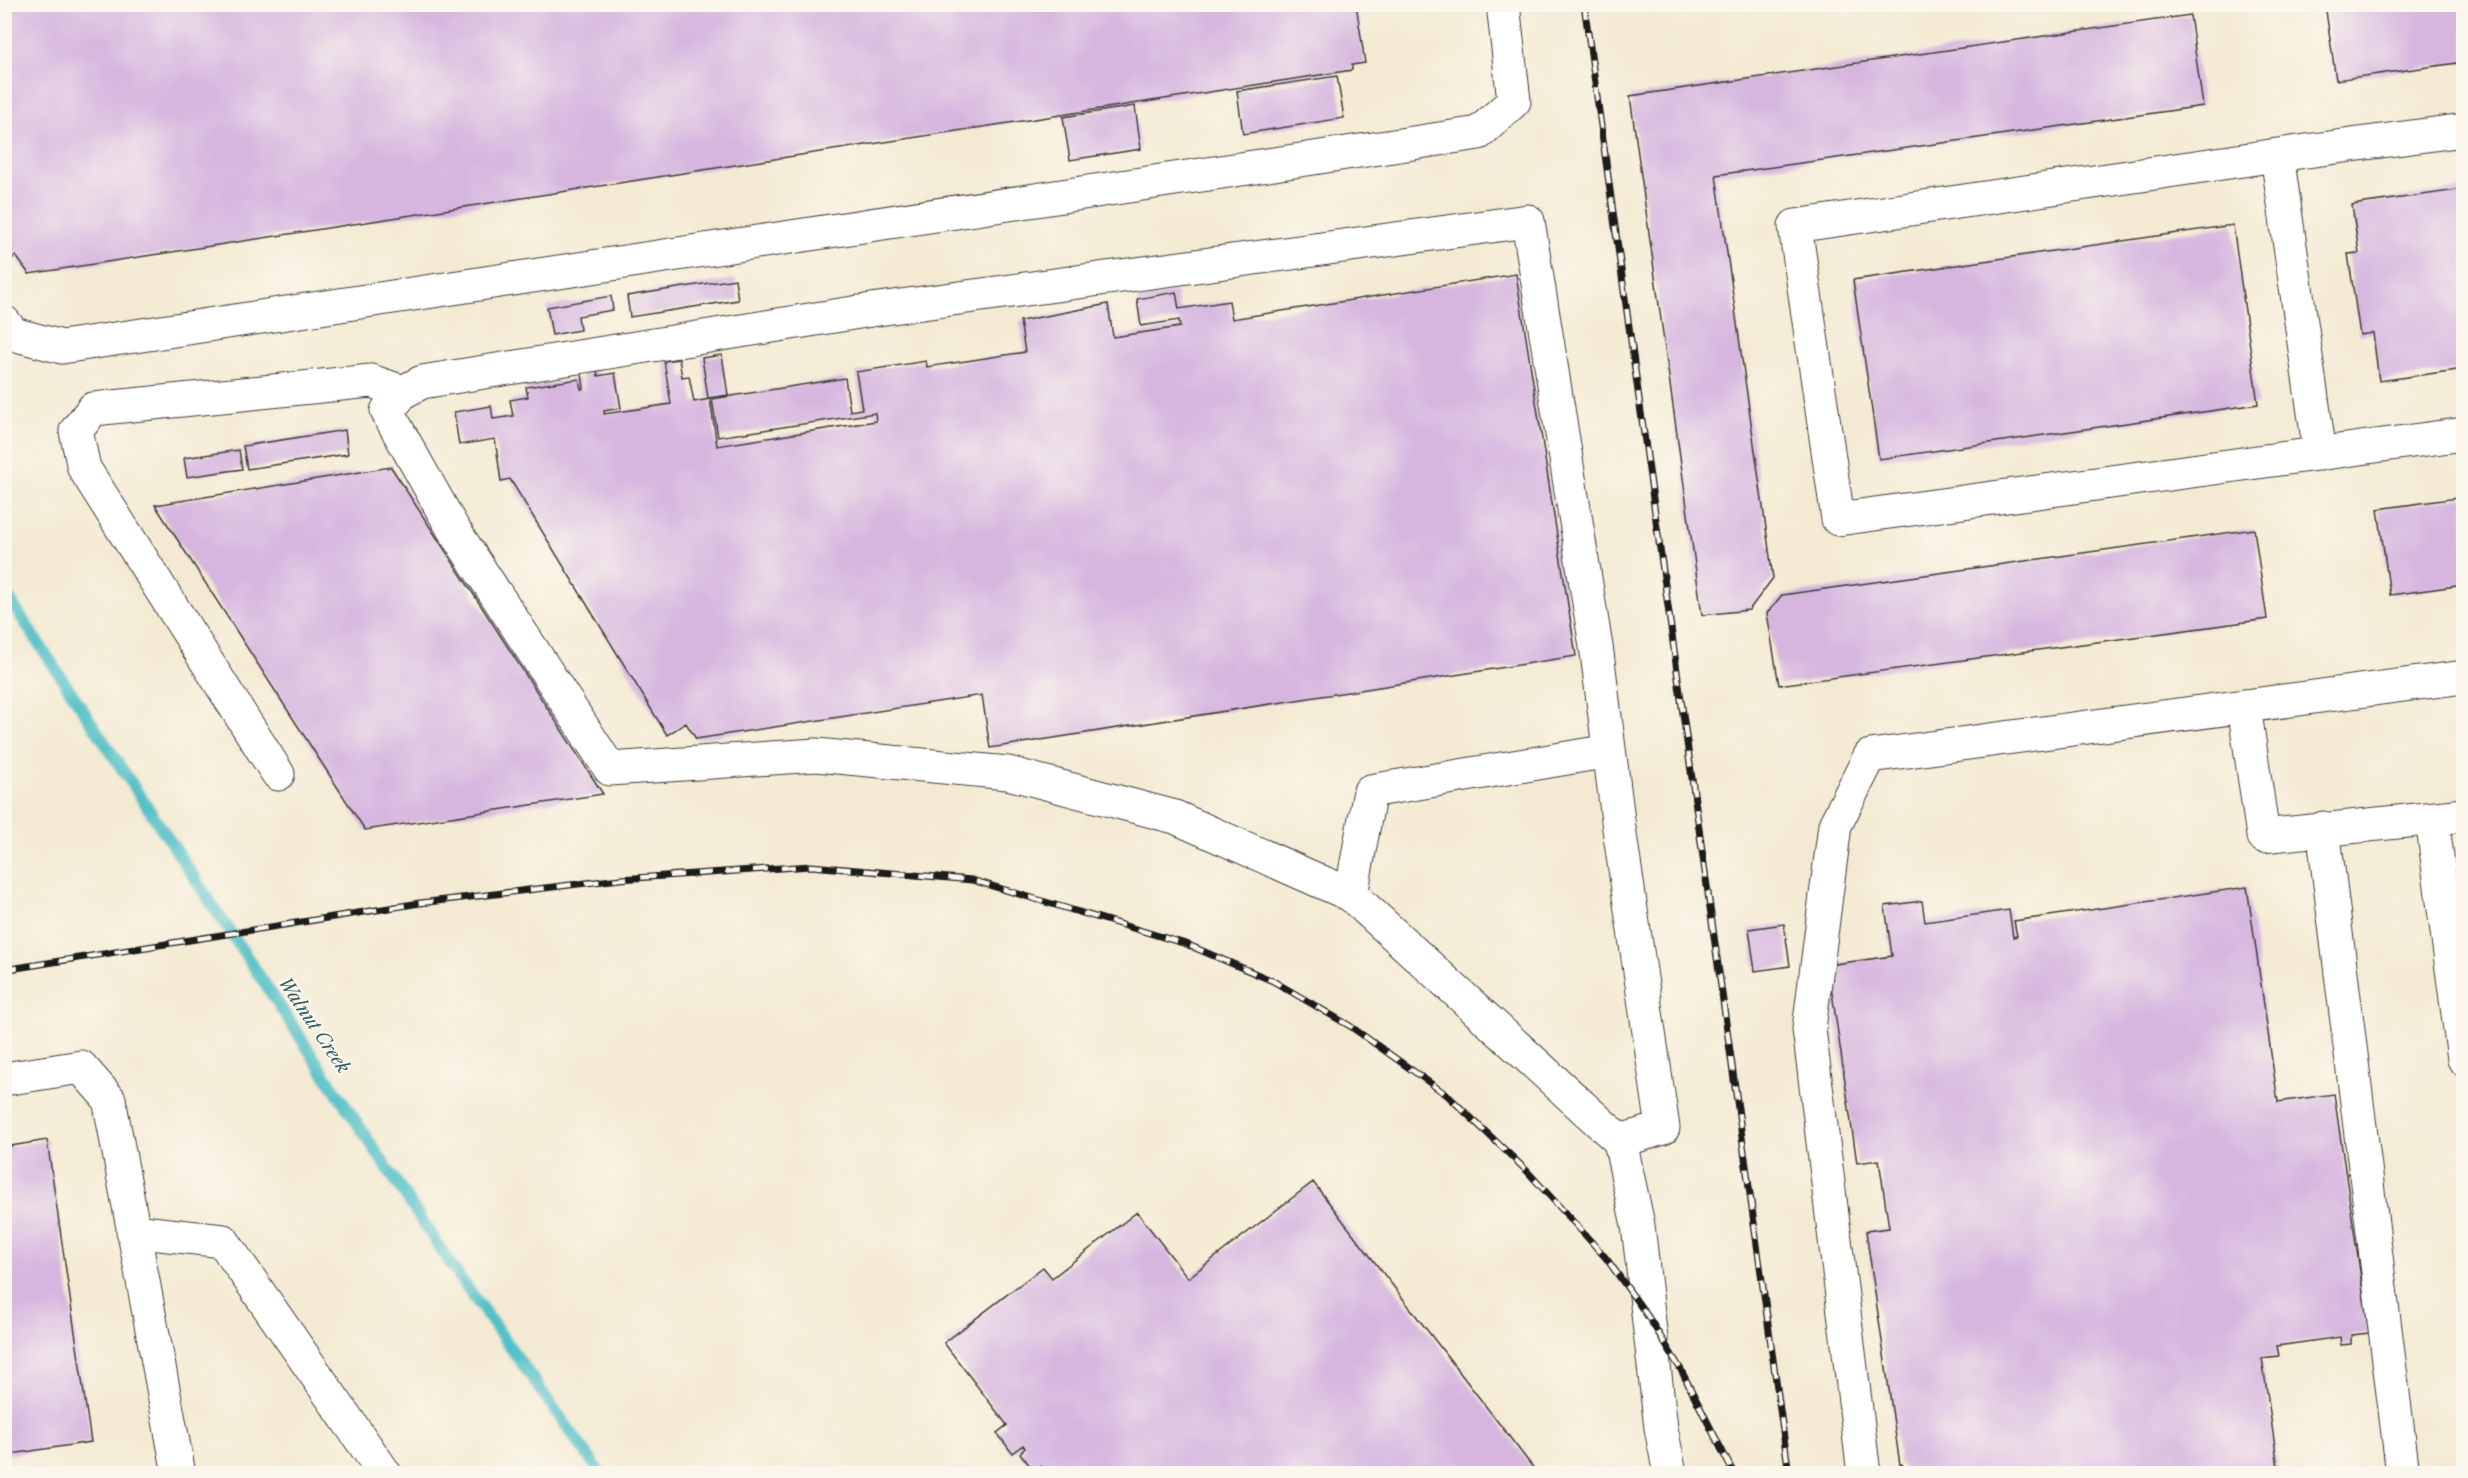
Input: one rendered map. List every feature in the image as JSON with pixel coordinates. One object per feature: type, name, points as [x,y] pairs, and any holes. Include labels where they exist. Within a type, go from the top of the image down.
[{"type":"lane","points":[[4,322],[13,334],[62,347],[1479,133],[1514,101],[1503,4]]},
{"type":"lane","points":[[2463,130],[1795,226],[1838,519],[2463,434]]},
{"type":"lane","points":[[2277,155],[2320,454]]},
{"type":"lane","points":[[1620,1141],[1664,1128],[1609,752],[1597,653],[1528,221],[878,309],[422,382],[403,392],[387,411],[452,527],[610,769],[816,755],[1008,773],[1175,817],[1351,895],[1620,1141],[1638,1225],[1661,1428],[1670,1473]]},
{"type":"lane","points":[[278,774],[84,468],[76,431],[93,409],[371,381],[403,392]]},
{"type":"lane","points":[[1864,1473],[1809,1029],[1835,825],[1870,756],[2463,677]]},
{"type":"lane","points":[[2244,706],[2263,836],[2323,828],[2448,817],[2463,1059]]},
{"type":"lane","points":[[1351,895],[1370,791],[1609,752]]},
{"type":"lane","points":[[2323,828],[2403,1473]]},
{"type":"lane","points":[[4,1079],[81,1067],[109,1099],[179,1473]]},
{"type":"lane","points":[[134,1231],[223,1241],[386,1473]]},
{"type":"building","points":[[4,4],[1356,4],[1365,63],[1352,65],[1352,70],[29,274],[16,256],[4,264]]},
{"type":"building","points":[[2325,4],[2464,4],[2464,62],[2336,80]]},
{"type":"building","points":[[2190,15],[2203,106],[1716,175],[1773,578],[1749,610],[1702,615],[1630,96]]},
{"type":"building","points":[[1337,76],[1344,118],[1243,134],[1237,91]]},
{"type":"building","points":[[1135,106],[1141,149],[1070,160],[1063,117]]},
{"type":"building","points":[[2464,189],[2464,369],[2379,381],[2373,333],[2360,335],[2348,254],[2359,253],[2352,205]]},
{"type":"building","points":[[2233,225],[2258,404],[1879,459],[1853,280]]},
{"type":"building","points":[[1516,274],[1576,656],[990,748],[982,695],[696,739],[686,723],[667,735],[510,479],[501,481],[495,439],[459,445],[454,412],[491,406],[493,419],[513,416],[510,400],[528,397],[526,387],[579,379],[581,389],[584,389],[581,366],[596,363],[598,376],[615,373],[621,408],[604,411],[604,414],[671,404],[664,361],[679,359],[682,377],[689,376],[694,402],[710,399],[717,446],[876,421],[875,413],[718,437],[712,399],[845,378],[850,411],[862,409],[856,372],[926,361],[927,367],[1025,352],[1020,321],[1108,304],[1113,337],[1180,327],[1179,320],[1141,326],[1137,299],[1176,292],[1179,309],[1229,301],[1232,319]]},
{"type":"building","points":[[735,279],[738,300],[630,317],[627,296]]},
{"type":"building","points":[[611,296],[613,310],[578,316],[580,330],[552,335],[547,307]]},
{"type":"building","points":[[722,355],[728,395],[708,398],[702,358]]},
{"type":"building","points":[[345,430],[348,454],[247,469],[243,446]]},
{"type":"building","points":[[239,450],[242,469],[187,477],[184,458]]},
{"type":"building","points":[[391,467],[603,794],[365,830],[155,505]]},
{"type":"building","points":[[2464,497],[2464,585],[2390,595],[2378,509]]},
{"type":"building","points":[[2254,529],[2267,619],[1779,685],[1767,613],[1782,595]]},
{"type":"building","points":[[2247,887],[2278,1102],[2334,1094],[2369,1333],[2351,1335],[2351,1344],[2341,1345],[2340,1337],[2277,1346],[2279,1356],[2262,1358],[2279,1474],[1904,1474],[1902,1464],[1900,1465],[1866,1231],[1889,1228],[1879,1160],[1857,1163],[1828,965],[1892,956],[1885,906],[1922,901],[1925,922],[2009,910],[2013,937],[2017,936],[2014,921]]},
{"type":"building","points":[[1784,924],[1790,966],[1755,971],[1749,929]]},
{"type":"building","points":[[47,1140],[91,1442],[5,1455],[5,1147]]},
{"type":"building","points":[[1313,1182],[1538,1474],[1047,1474],[1041,1466],[1034,1471],[1020,1453],[1025,1448],[1023,1445],[1012,1453],[997,1433],[1007,1425],[944,1343],[1043,1267],[1052,1278],[1137,1212],[1188,1278]]},
{"type":"waterway","name":"Walnut Creek","points":[[4,591],[456,1272],[601,1474]]},
{"type":"railway","points":[[1584,4],[1789,1474]]},
{"type":"railway","points":[[4,970],[420,903],[620,879],[811,866],[972,880],[1186,944],[1273,981],[1350,1026],[1447,1095],[1527,1171],[1606,1258],[1649,1318],[1680,1368],[1734,1474]]}]
